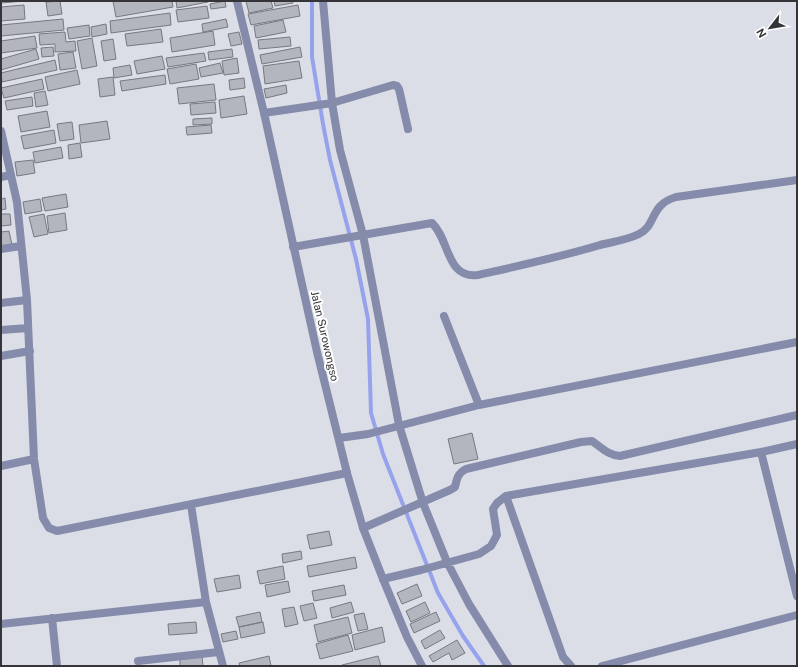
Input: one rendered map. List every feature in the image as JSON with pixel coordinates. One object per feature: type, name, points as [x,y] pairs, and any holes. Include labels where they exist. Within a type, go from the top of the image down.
[{"type":"street","name":"Jalan Surowongso","points":[[236,1],[264,113],[293,247],[347,473],[363,528],[407,637],[422,666]]},
{"type":"street","points":[[323,1],[328,103],[359,236],[399,425],[443,563],[508,666]]},
{"type":"street","points":[[264,113],[328,103],[393,85],[397,86],[399,89],[408,129]]},
{"type":"street","points":[[1,131],[17,202],[27,300],[34,459],[43,518],[49,528],[57,532],[347,473]]},
{"type":"street","points":[[1,177],[11,176]]},
{"type":"street","points":[[293,247],[432,223],[438,229],[454,266],[462,274],[470,276],[588,249],[639,234],[648,228],[658,208],[666,200],[671,198],[797,180]]},
{"type":"street","points":[[1,249],[21,246]]},
{"type":"street","points":[[1,303],[27,300]]},
{"type":"street","points":[[444,316],[479,405]]},
{"type":"street","points":[[1,330],[28,328]]},
{"type":"street","points":[[339,438],[368,434],[479,405],[797,342]]},
{"type":"street","points":[[1,356],[30,351]]},
{"type":"street","points":[[363,528],[423,503],[455,487],[457,477],[460,472],[466,469],[581,442],[592,441],[606,452],[612,455],[620,456],[797,415]]},
{"type":"street","points":[[383,578],[421,570],[478,554],[491,546],[496,535],[493,510],[497,503],[506,496],[761,452],[797,444]]},
{"type":"street","points":[[761,452],[797,596]]},
{"type":"street","points":[[1,466],[34,459]]},
{"type":"street","points":[[506,496],[563,657],[571,666]]},
{"type":"street","points":[[191,504],[206,602],[223,666]]},
{"type":"street","points":[[1,624],[206,602]]},
{"type":"street","points":[[602,666],[797,615]]},
{"type":"street","points":[[52,618],[57,666]]},
{"type":"street","points":[[138,661],[219,652]]},
{"type":"building","points":[[1,1],[24,1],[1,3]]},
{"type":"building","points":[[60,1],[62,14],[48,16],[46,2]]},
{"type":"building","points":[[113,1],[172,1],[173,7],[116,17]]},
{"type":"building","points":[[176,1],[208,1],[208,2],[177,8]]},
{"type":"building","points":[[225,1],[226,7],[211,9],[210,4]]},
{"type":"building","points":[[246,1],[271,1],[273,8],[249,13]]},
{"type":"building","points":[[274,1],[293,1],[293,3],[275,6]]},
{"type":"building","points":[[24,5],[25,19],[1,21],[1,7]]},
{"type":"building","points":[[298,5],[300,16],[251,25],[248,14]]},
{"type":"building","points":[[207,6],[209,18],[178,22],[176,10]]},
{"type":"building","points":[[170,13],[171,25],[111,33],[110,21]]},
{"type":"building","points":[[63,19],[64,30],[1,36],[1,25]]},
{"type":"building","points":[[226,19],[228,27],[203,32],[202,24]]},
{"type":"building","points":[[283,20],[286,32],[256,38],[254,26]]},
{"type":"building","points":[[106,24],[107,34],[92,37],[91,27]]},
{"type":"building","points":[[89,25],[90,36],[69,39],[67,28]]},
{"type":"building","points":[[161,29],[163,42],[127,46],[125,34]]},
{"type":"building","points":[[213,31],[215,45],[172,52],[170,38]]},
{"type":"building","points":[[65,32],[66,42],[75,41],[76,51],[55,52],[55,44],[40,45],[39,34]]},
{"type":"building","points":[[239,32],[242,44],[231,46],[228,34]]},
{"type":"building","points":[[35,36],[37,48],[1,53],[1,41]]},
{"type":"building","points":[[290,37],[291,46],[259,49],[258,40]]},
{"type":"building","points":[[92,38],[97,66],[82,69],[77,41]]},
{"type":"building","points":[[113,39],[116,59],[104,61],[101,41]]},
{"type":"building","points":[[53,47],[54,56],[42,57],[41,48]]},
{"type":"building","points":[[300,47],[302,57],[262,64],[260,55]]},
{"type":"building","points":[[36,49],[39,59],[1,70],[1,59]]},
{"type":"building","points":[[232,49],[233,57],[209,60],[208,52]]},
{"type":"building","points":[[73,52],[76,68],[60,70],[58,54]]},
{"type":"building","points":[[204,53],[206,61],[168,67],[166,58]]},
{"type":"building","points":[[162,56],[165,69],[137,74],[134,61]]},
{"type":"building","points":[[237,58],[239,73],[224,75],[222,61]]},
{"type":"building","points":[[55,60],[57,70],[2,82],[1,73]]},
{"type":"building","points":[[299,61],[302,78],[265,84],[263,66]]},
{"type":"building","points":[[220,63],[223,73],[201,77],[199,68]]},
{"type":"building","points":[[196,64],[199,79],[170,84],[167,69]]},
{"type":"building","points":[[130,65],[132,75],[114,78],[113,68]]},
{"type":"building","points":[[77,70],[80,84],[48,91],[45,77]]},
{"type":"building","points":[[165,75],[166,84],[122,91],[120,81]]},
{"type":"building","points":[[113,77],[115,95],[100,97],[98,79]]},
{"type":"building","points":[[244,78],[245,88],[230,90],[229,80]]},
{"type":"building","points":[[42,79],[44,89],[4,98],[1,88]]},
{"type":"building","points":[[214,84],[216,100],[179,104],[177,88]]},
{"type":"building","points":[[286,85],[287,93],[266,98],[264,89]]},
{"type":"building","points":[[45,91],[48,105],[36,107],[34,93]]},
{"type":"building","points":[[244,96],[247,114],[221,118],[219,100]]},
{"type":"building","points":[[32,97],[33,106],[7,110],[5,101]]},
{"type":"building","points":[[215,102],[216,113],[191,115],[190,104]]},
{"type":"building","points":[[47,111],[50,127],[21,132],[18,116]]},
{"type":"building","points":[[212,118],[212,124],[193,125],[193,119]]},
{"type":"building","points":[[107,121],[110,139],[81,143],[79,125]]},
{"type":"building","points":[[72,122],[74,139],[60,141],[57,124]]},
{"type":"building","points":[[211,125],[212,133],[187,135],[186,127]]},
{"type":"building","points":[[54,130],[56,143],[24,149],[21,136]]},
{"type":"building","points":[[80,143],[82,157],[69,159],[68,145]]},
{"type":"building","points":[[61,147],[63,158],[35,163],[33,152]]},
{"type":"building","points":[[33,160],[35,173],[17,176],[15,162]]},
{"type":"building","points":[[66,194],[68,207],[45,211],[42,198]]},
{"type":"building","points":[[5,198],[6,209],[1,210],[1,199]]},
{"type":"building","points":[[40,199],[42,211],[25,214],[23,202]]},
{"type":"building","points":[[65,213],[67,230],[49,233],[47,216]]},
{"type":"building","points":[[1,214],[10,214],[11,225],[1,226]]},
{"type":"building","points":[[44,214],[48,234],[34,237],[29,217]]},
{"type":"building","points":[[9,231],[12,245],[1,247],[1,232]]},
{"type":"building","points":[[472,433],[478,459],[454,464],[448,439]]},
{"type":"building","points":[[329,531],[332,545],[310,549],[307,535]]},
{"type":"building","points":[[301,551],[302,559],[283,563],[282,554]]},
{"type":"building","points":[[355,557],[357,568],[309,577],[307,566]]},
{"type":"building","points":[[283,566],[285,579],[260,584],[257,571]]},
{"type":"building","points":[[239,575],[241,588],[217,592],[214,579]]},
{"type":"building","points":[[288,581],[290,592],[267,597],[265,585]]},
{"type":"building","points":[[417,584],[422,596],[402,604],[397,593]]},
{"type":"building","points":[[344,585],[346,595],[314,601],[312,591]]},
{"type":"building","points":[[351,602],[354,612],[332,618],[330,608]]},
{"type":"building","points":[[425,602],[430,613],[411,622],[406,611]]},
{"type":"building","points":[[313,603],[317,618],[304,621],[300,606]]},
{"type":"building","points":[[294,607],[298,624],[285,627],[282,609]]},
{"type":"building","points":[[260,612],[262,622],[239,627],[236,617]]},
{"type":"building","points":[[436,612],[440,621],[414,633],[410,624]]},
{"type":"building","points":[[364,613],[368,629],[358,631],[354,615]]},
{"type":"building","points":[[348,617],[352,633],[318,642],[314,625]]},
{"type":"building","points":[[196,622],[197,633],[169,635],[168,624]]},
{"type":"building","points":[[263,622],[265,633],[241,638],[239,627]]},
{"type":"building","points":[[382,627],[385,642],[355,650],[352,635]]},
{"type":"building","points":[[440,630],[445,638],[425,649],[421,641]]},
{"type":"building","points":[[236,631],[238,639],[223,642],[221,634]]},
{"type":"building","points":[[348,635],[353,651],[320,659],[316,644]]},
{"type":"building","points":[[457,640],[465,653],[452,660],[449,653],[433,662],[429,656]]},
{"type":"building","points":[[202,656],[203,666],[180,666],[180,658]]},
{"type":"building","points":[[269,656],[271,666],[240,666],[239,663]]},
{"type":"building","points":[[378,656],[381,666],[342,665]]},
{"type":"waterway","points":[[312,1],[312,57],[323,124],[330,160],[356,259],[368,319],[371,413],[383,454],[438,593],[463,636],[484,666]]}]
